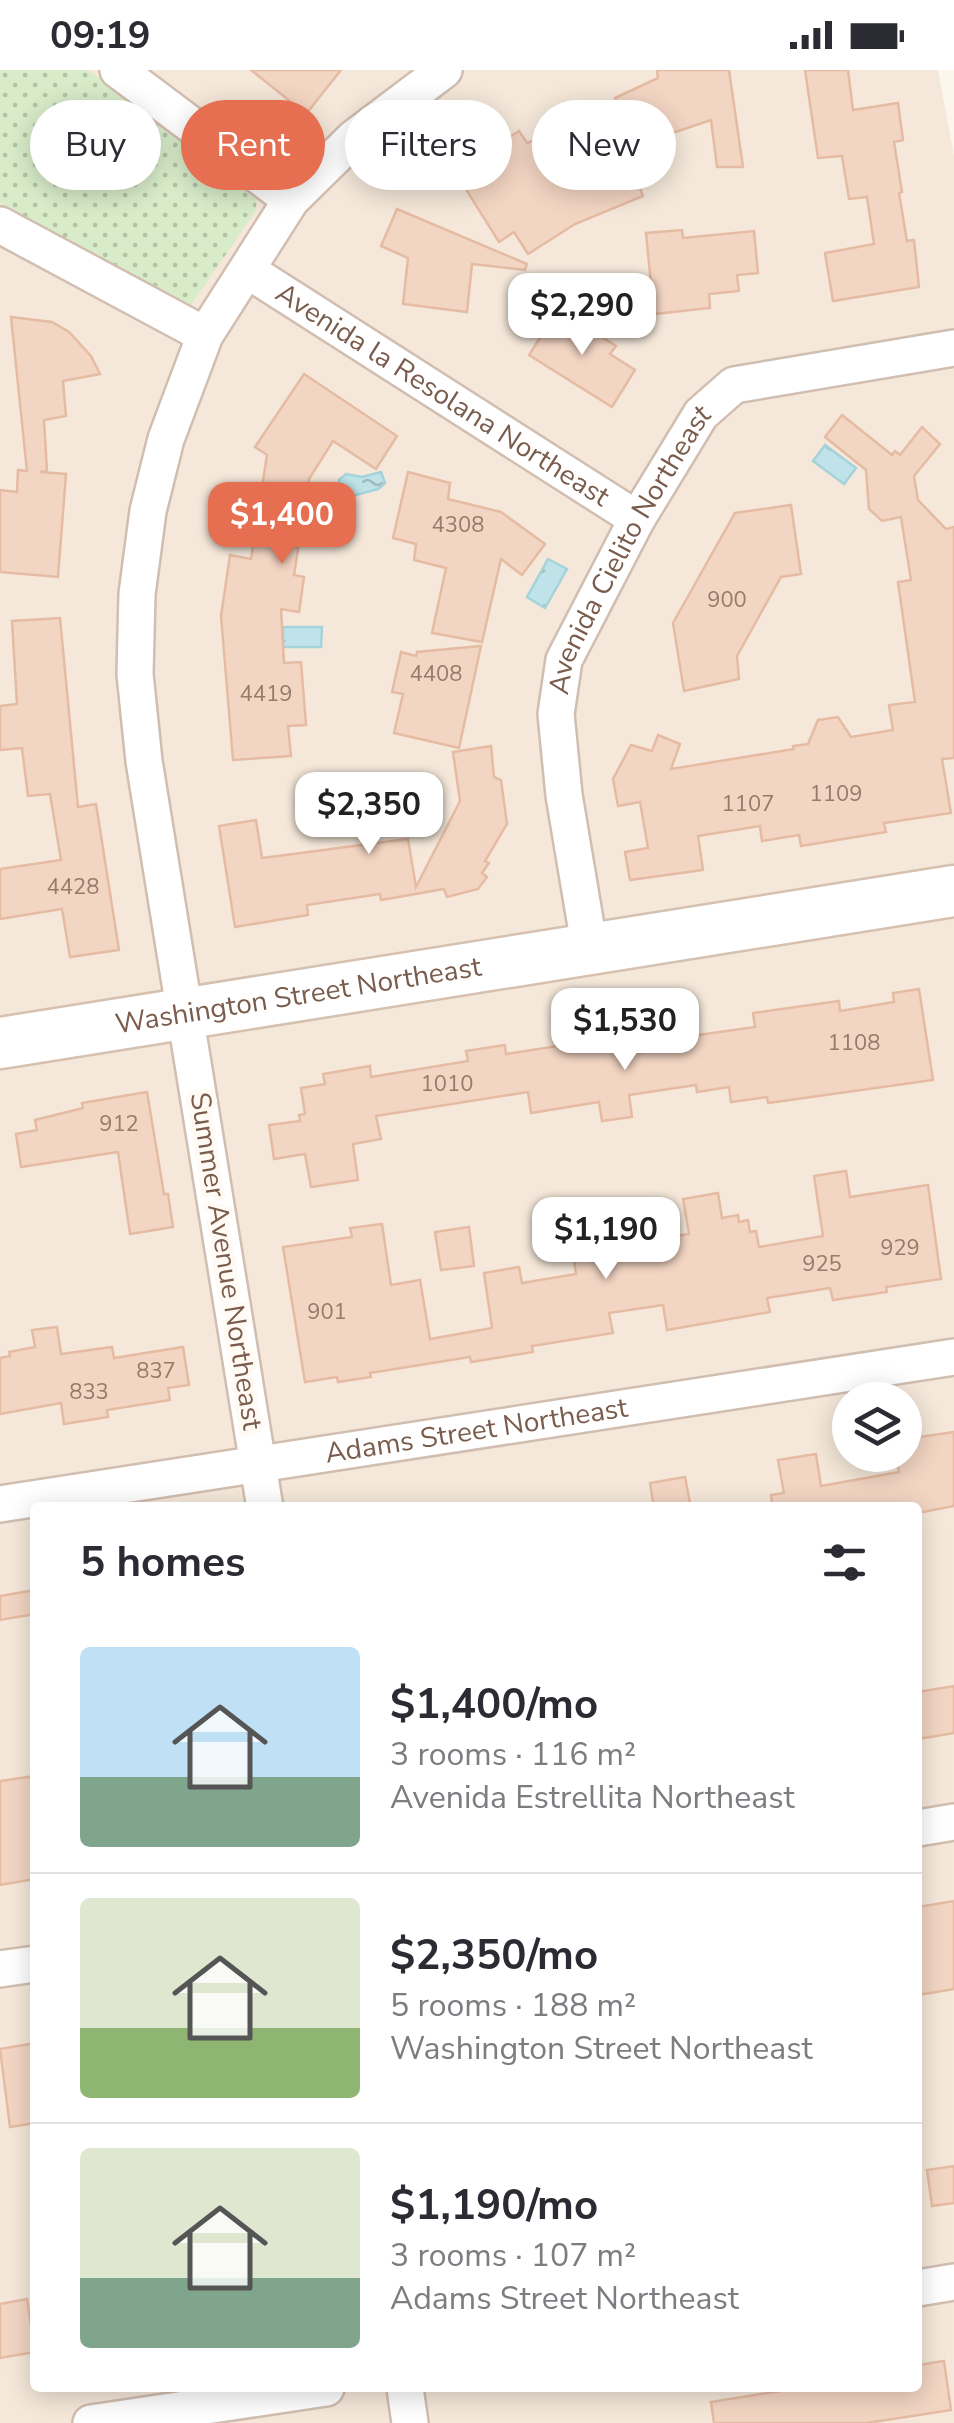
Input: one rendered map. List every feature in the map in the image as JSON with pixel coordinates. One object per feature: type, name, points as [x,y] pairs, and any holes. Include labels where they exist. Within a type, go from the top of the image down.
[{"type":"street","points":[[118,70],[290,200]]},
{"type":"street","name":"Summer Avenue Northeast","points":[[265,1502],[144,761],[136,674],[137,610],[148,511],[166,440],[205,334],[290,200],[354,138],[444,70]]},
{"type":"street","points":[[0,225],[205,334]]},
{"type":"street","name":"Avenida la Resolana Northeast","points":[[246,270],[638,519]]},
{"type":"street","name":"Avenida Cielito Northeast","points":[[590,950],[564,796],[556,714],[564,660],[638,519],[700,414],[734,385],[954,348]]},
{"type":"street","name":"Washington Street Northeast","points":[[0,1043],[954,891]]},
{"type":"street","name":"Adams Street Northeast","points":[[0,1504],[954,1357]]},
{"type":"street","points":[[922,1827],[954,1822]]},
{"type":"street","points":[[0,1969],[30,1965]]},
{"type":"street","points":[[922,2287],[954,2282]]},
{"type":"street","points":[[91,2423],[299,2392]]},
{"type":"street","points":[[406,2392],[410,2423]]},
{"type":"shaded area","points":[[0,70],[938,70],[954,155],[954,2423],[0,2423]]},
{"type":"green space","points":[[0,70],[88,70],[127,100],[30,100],[30,190],[161,190],[161,126],[181,142],[181,190],[244,190],[257,200],[255,212],[191,305],[0,203]]},
{"type":"water","points":[[825,445],[856,468],[844,484],[813,461]]},
{"type":"water","points":[[381,472],[385,483],[378,489],[352,496],[340,488],[339,480],[346,474],[362,477]]},
{"type":"water","points":[[548,559],[567,569],[545,608],[527,597]]},
{"type":"water","points":[[283,627],[322,627],[321,647],[283,647]]},
{"type":"building","points":[[251,70],[341,70],[317,100],[288,100]]},
{"type":"building","points":[[657,70],[729,70],[743,167],[717,167],[711,120],[676,132],[676,100],[616,100],[658,78]]},
{"type":"building","points":[[805,70],[848,70],[853,110],[898,103],[903,140],[894,142],[902,192],[899,193],[907,241],[914,240],[919,287],[833,301],[825,253],[874,244],[867,197],[849,199],[842,156],[818,158]]},
{"type":"building","points":[[519,131],[527,143],[532,141],[532,190],[641,190],[643,196],[575,224],[528,254],[514,232],[499,242],[466,190],[512,190],[512,135]]},
{"type":"building","points":[[397,209],[527,264],[525,270],[472,264],[467,312],[403,304],[408,258],[381,246]]},
{"type":"building","points":[[682,230],[683,238],[754,231],[758,273],[737,275],[739,291],[709,294],[710,308],[654,314],[646,233]]},
{"type":"building","points":[[558,309],[616,346],[610,354],[635,370],[612,407],[529,355]]},
{"type":"building","points":[[11,317],[52,322],[69,332],[91,356],[100,374],[63,381],[66,416],[44,420],[47,471],[40,472],[66,474],[58,577],[0,572],[0,490],[17,492],[18,470],[27,471]]},
{"type":"building","points":[[304,374],[397,436],[376,469],[333,441],[309,479],[294,575],[304,577],[299,612],[281,609],[284,663],[301,662],[306,725],[288,726],[291,756],[233,760],[221,616],[230,555],[251,559],[267,455],[255,447]]},
{"type":"building","points":[[842,415],[892,455],[895,451],[900,455],[922,427],[940,444],[914,476],[918,500],[946,529],[954,527],[954,758],[942,759],[951,813],[884,823],[886,832],[801,846],[799,835],[762,841],[760,826],[698,836],[703,870],[630,880],[625,852],[648,848],[640,802],[618,806],[613,779],[631,745],[652,751],[658,735],[680,744],[671,769],[794,749],[793,746],[808,744],[818,720],[838,717],[851,737],[893,730],[889,705],[915,702],[898,582],[911,580],[901,517],[882,521],[869,509],[866,470],[825,437]]},
{"type":"building","points":[[408,472],[450,483],[448,499],[501,512],[545,544],[522,575],[501,559],[482,642],[432,633],[446,568],[414,560],[416,544],[393,538]]},
{"type":"building","points":[[791,505],[801,574],[781,577],[737,656],[739,679],[684,691],[673,623],[735,513]]},
{"type":"building","points":[[60,618],[78,807],[96,804],[119,950],[70,957],[62,909],[0,919],[0,869],[61,860],[50,794],[28,796],[22,748],[0,750],[0,706],[17,704],[12,621]]},
{"type":"building","points":[[481,646],[459,748],[394,733],[403,694],[392,692],[401,652],[416,656],[417,652]]},
{"type":"building","points":[[491,746],[494,777],[501,780],[507,824],[485,861],[489,863],[482,873],[487,877],[478,889],[447,897],[444,889],[381,900],[380,894],[307,905],[308,915],[235,927],[219,826],[256,820],[262,858],[408,839],[416,887],[460,801],[453,752]]},
{"type":"building","points":[[919,989],[933,1080],[768,1103],[767,1097],[731,1102],[729,1087],[697,1092],[696,1085],[629,1095],[632,1117],[602,1121],[599,1102],[531,1113],[528,1092],[376,1116],[381,1139],[353,1144],[358,1180],[311,1187],[305,1154],[274,1159],[269,1125],[300,1121],[299,1115],[305,1114],[301,1088],[325,1084],[323,1074],[370,1066],[371,1077],[468,1061],[466,1051],[505,1045],[506,1054],[602,1039],[601,1030],[681,1015],[684,1037],[755,1027],[753,1013],[839,1001],[840,1011],[894,1002],[893,993]]},
{"type":"building","points":[[147,1092],[173,1227],[130,1234],[118,1152],[21,1167],[16,1134],[37,1130],[35,1120],[83,1108],[82,1103]]},
{"type":"building","points":[[846,1171],[850,1197],[928,1185],[941,1279],[833,1300],[830,1288],[767,1298],[770,1312],[667,1330],[663,1305],[609,1313],[613,1333],[532,1346],[533,1352],[471,1362],[470,1357],[338,1382],[337,1377],[305,1382],[283,1247],[352,1237],[350,1228],[382,1224],[391,1285],[420,1280],[430,1339],[492,1328],[484,1273],[519,1267],[522,1283],[576,1274],[567,1214],[600,1210],[605,1247],[689,1234],[683,1199],[718,1193],[722,1218],[738,1215],[739,1222],[748,1220],[750,1232],[756,1231],[759,1247],[823,1236],[814,1176]]},
{"type":"building","points":[[469,1227],[474,1266],[441,1270],[435,1232]]},
{"type":"building","points":[[57,1327],[61,1354],[112,1347],[114,1358],[183,1347],[189,1385],[168,1388],[170,1400],[107,1410],[108,1417],[64,1424],[61,1403],[0,1414],[0,1358],[10,1356],[9,1352],[35,1347],[32,1330]]},
{"type":"building","points":[[954,1432],[954,1506],[922,1512],[922,1502],[772,1502],[771,1495],[784,1493],[778,1460],[816,1454],[821,1486],[899,1472],[922,1472],[922,1437]]},
{"type":"building","points":[[685,1477],[690,1502],[653,1502],[650,1483]]},
{"type":"building","points":[[30,1591],[30,1615],[0,1620],[0,1596]]},
{"type":"building","points":[[954,1686],[954,1733],[922,1738],[922,1691]]},
{"type":"building","points":[[30,1777],[30,1880],[0,1885],[0,1781]]},
{"type":"building","points":[[954,1901],[954,1989],[922,1994],[922,1906]]},
{"type":"building","points":[[30,2044],[30,2124],[10,2127],[0,2049]]},
{"type":"building","points":[[954,2166],[954,2203],[932,2206],[927,2170]]},
{"type":"building","points":[[27,2299],[30,2353],[0,2358],[0,2304]]},
{"type":"building","points":[[944,2361],[951,2410],[867,2423],[714,2423],[711,2402],[774,2392],[922,2392],[922,2364]]}]
